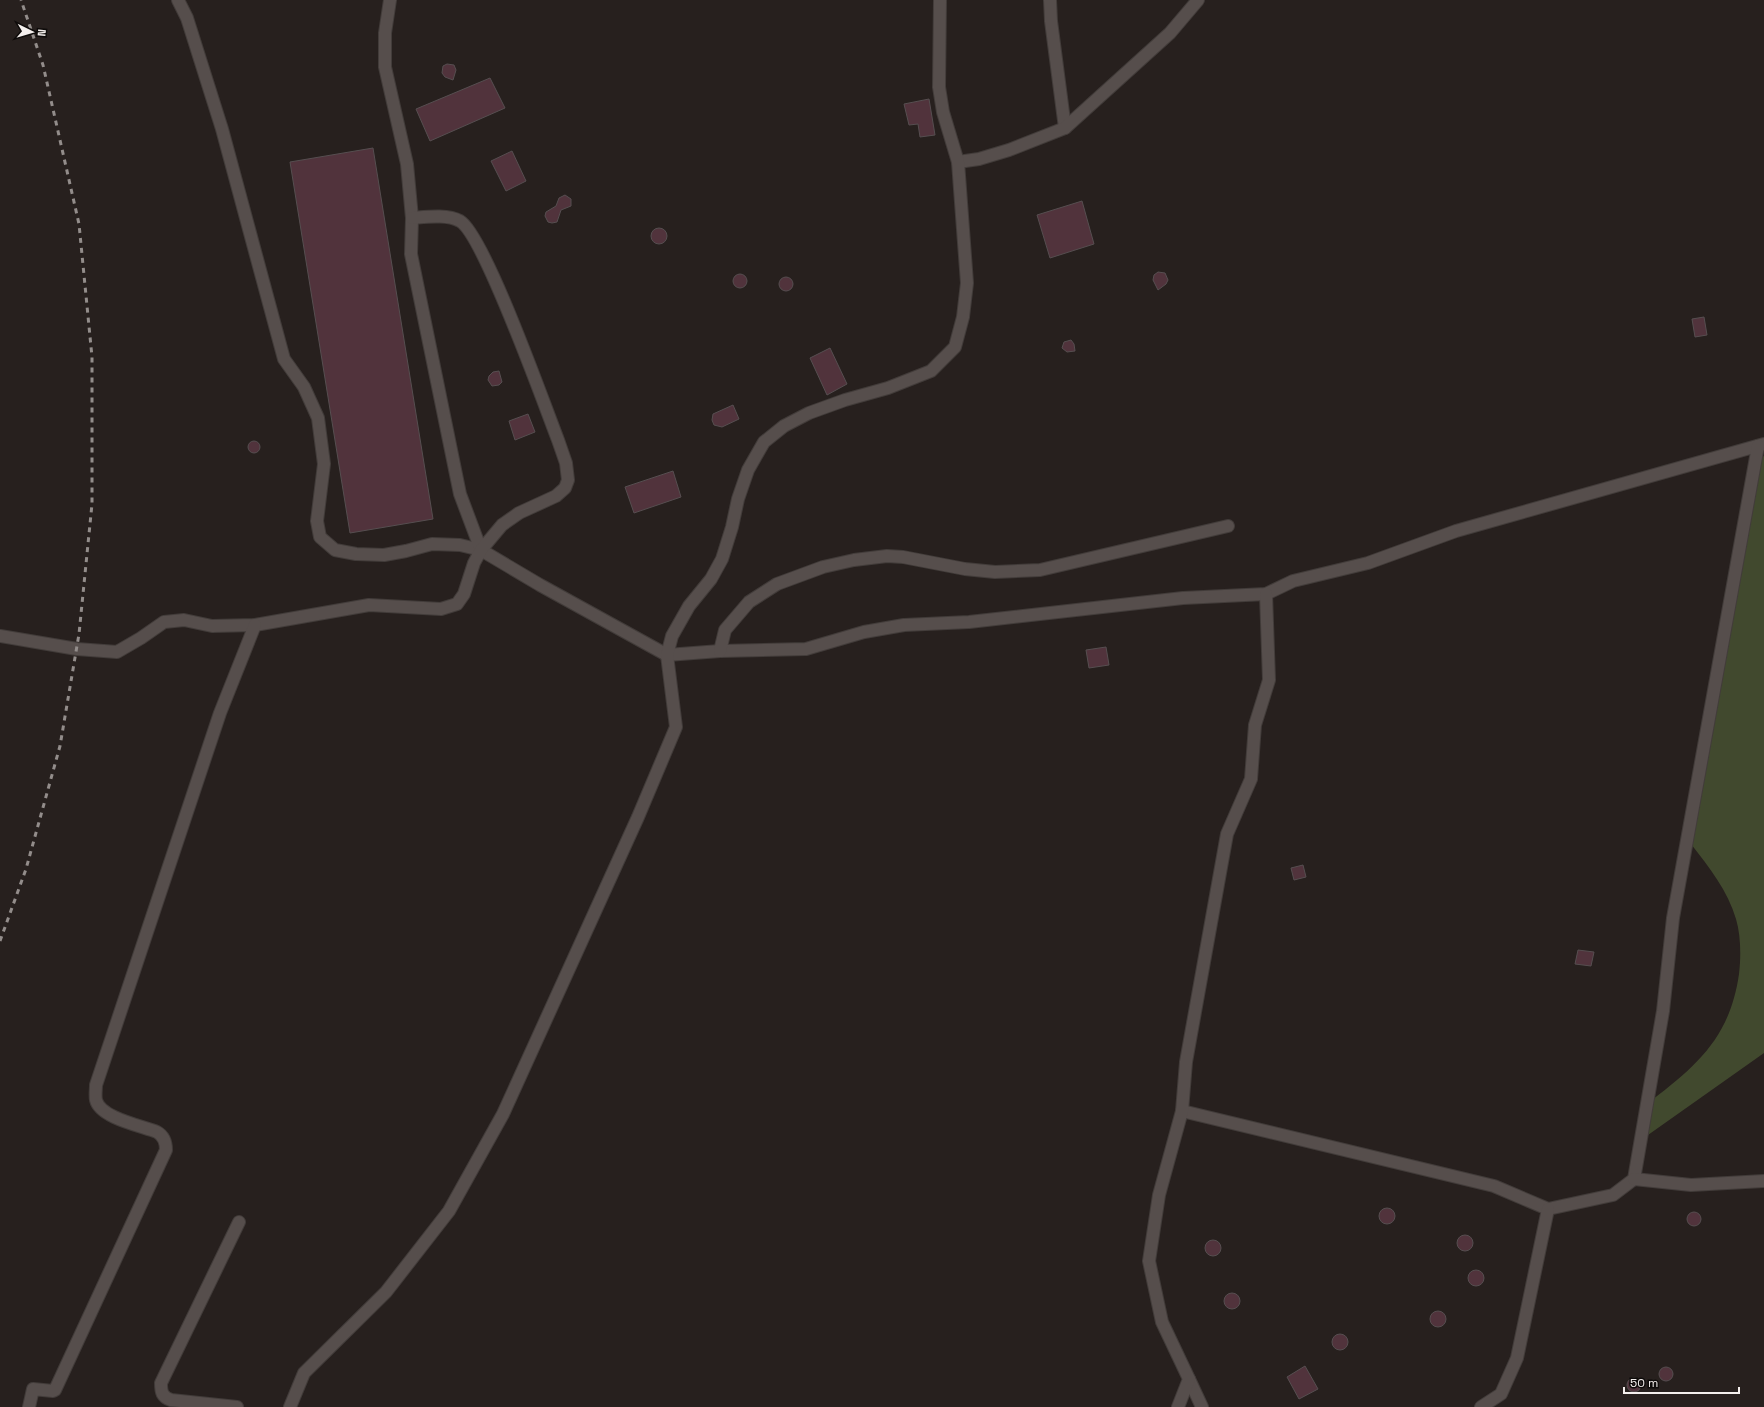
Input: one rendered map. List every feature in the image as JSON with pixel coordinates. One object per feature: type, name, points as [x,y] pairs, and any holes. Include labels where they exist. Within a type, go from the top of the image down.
[{"type":"street","points":[[178,0],[187,18],[222,129],[284,359],[304,387],[312,401],[318,418],[324,464],[317,520],[320,536],[334,550],[356,554],[384,554],[406,551],[432,544],[460,545],[481,550],[540,585],[667,655],[720,651],[806,649],[864,632],[904,625],[969,622],[1182,598],[1266,594],[1294,581],[1368,563],[1456,531],[1761,445],[1673,918],[1663,1012],[1634,1179],[1613,1195],[1548,1209],[1494,1186],[1182,1111]]},
{"type":"street","points":[[390,0],[385,33],[385,67],[407,164],[412,218],[411,254],[447,437],[460,494],[481,550]]},
{"type":"street","points":[[290,1407],[304,1373],[386,1292],[449,1211],[503,1114],[638,817],[676,726],[667,655],[672,636],[689,606],[710,579],[722,559],[732,527],[738,499],[748,470],[764,442],[784,426],[809,413],[846,400],[888,388],[931,371],[955,347],[963,317],[967,283],[958,162],[943,112],[939,87],[940,0]]},
{"type":"street","points":[[1050,0],[1050,21],[1065,128]]},
{"type":"street","points":[[958,162],[979,159],[1009,150],[1065,128],[1170,33],[1198,0]]},
{"type":"street","points":[[0,636],[77,649],[117,652],[164,622],[184,620],[212,626],[254,625],[369,605],[441,609],[457,604],[464,594],[474,563],[481,550],[502,525],[519,513],[556,496],[565,488],[568,480],[566,463],[498,288],[468,228],[459,221],[448,218],[430,216],[412,218]]},
{"type":"street","points":[[720,651],[725,630],[749,602],[777,584],[823,567],[854,560],[886,556],[903,556],[965,569],[995,572],[1040,570],[1228,526]]},
{"type":"street","points":[[1202,1407],[1162,1322],[1149,1261],[1159,1195],[1182,1111],[1186,1062],[1227,834],[1251,779],[1255,725],[1269,680],[1266,594]]},
{"type":"street","points":[[29,1407],[33,1389],[55,1390],[166,1150],[166,1142],[162,1135],[158,1132],[113,1117],[103,1111],[96,1101],[96,1085],[217,720],[254,625]]},
{"type":"street","points":[[1634,1179],[1691,1185],[1764,1181]]},
{"type":"street","points":[[1481,1407],[1501,1394],[1517,1358],[1548,1209]]},
{"type":"street","points":[[237,1407],[189,1405],[165,1398],[161,1393],[161,1383],[239,1222]]},
{"type":"street","points":[[1178,1407],[1189,1379]]},
{"type":"green space","points":[[1764,456],[1764,1053],[1648,1135],[1652,1100],[1684,1074],[1710,1047],[1720,1032],[1728,1015],[1735,996],[1739,974],[1740,939],[1733,909],[1723,889],[1691,844],[1762,457]]},
{"type":"building","points":[[447,64],[454,65],[456,70],[453,80],[445,77],[442,73],[443,66]]},
{"type":"building","points":[[490,78],[505,108],[430,141],[416,109]]},
{"type":"building","points":[[929,99],[935,135],[920,137],[918,124],[909,125],[904,104]]},
{"type":"building","points":[[373,148],[433,519],[350,533],[290,162]]},
{"type":"building","points":[[512,151],[526,181],[506,191],[491,161]]},
{"type":"building","points":[[565,195],[571,199],[571,206],[561,210],[557,222],[548,222],[545,216],[546,212],[556,206],[559,198]]},
{"type":"building","points":[[1082,201],[1094,244],[1050,258],[1037,215]]},
{"type":"building","points":[[659,228],[665,230],[667,236],[665,242],[659,244],[653,242],[651,236],[653,230]]},
{"type":"building","points":[[1158,272],[1165,273],[1168,280],[1166,284],[1158,290],[1153,280],[1154,275]]},
{"type":"building","points":[[737,274],[743,274],[747,278],[747,284],[743,288],[737,288],[733,284],[733,278]]},
{"type":"building","points":[[783,277],[789,277],[793,281],[793,287],[789,291],[783,291],[779,287],[779,281]]},
{"type":"building","points":[[1704,317],[1707,335],[1695,337],[1692,319]]},
{"type":"building","points":[[1071,340],[1074,344],[1075,351],[1067,352],[1062,348],[1064,342]]},
{"type":"building","points":[[830,348],[847,384],[827,395],[810,358]]},
{"type":"building","points":[[499,371],[502,382],[499,385],[492,386],[488,380],[489,376],[493,372]]},
{"type":"building","points":[[733,405],[739,419],[722,427],[714,425],[712,420],[713,414]]},
{"type":"building","points":[[528,414],[535,432],[515,440],[509,421]]},
{"type":"building","points":[[252,441],[256,441],[260,447],[256,453],[252,453],[248,449],[248,445]]},
{"type":"building","points":[[673,471],[681,497],[634,513],[625,487]]},
{"type":"building","points":[[1106,647],[1109,665],[1089,668],[1086,650]]},
{"type":"building","points":[[1303,865],[1306,877],[1294,880],[1291,868]]},
{"type":"building","points":[[1578,950],[1594,952],[1591,966],[1575,964]]},
{"type":"building","points":[[1387,1208],[1393,1210],[1395,1216],[1393,1222],[1387,1224],[1381,1222],[1379,1216],[1381,1210]]},
{"type":"building","points":[[1691,1212],[1697,1212],[1701,1216],[1701,1222],[1697,1226],[1691,1226],[1687,1222],[1687,1216]]},
{"type":"building","points":[[1465,1235],[1471,1237],[1473,1243],[1471,1249],[1465,1251],[1459,1249],[1457,1243],[1459,1237]]},
{"type":"building","points":[[1213,1240],[1219,1242],[1221,1248],[1219,1254],[1213,1256],[1207,1254],[1205,1248],[1207,1242]]},
{"type":"building","points":[[1476,1270],[1482,1272],[1484,1278],[1482,1284],[1476,1286],[1470,1284],[1468,1278],[1470,1272]]},
{"type":"building","points":[[1232,1293],[1238,1295],[1240,1301],[1238,1307],[1232,1309],[1226,1307],[1224,1301],[1226,1295]]},
{"type":"building","points":[[1438,1311],[1444,1313],[1446,1319],[1444,1325],[1438,1327],[1432,1325],[1430,1319],[1432,1313]]},
{"type":"building","points":[[1340,1334],[1346,1336],[1348,1342],[1346,1348],[1340,1350],[1334,1348],[1332,1342],[1334,1336]]},
{"type":"building","points":[[1305,1366],[1318,1389],[1299,1399],[1287,1377]]},
{"type":"building","points":[[1663,1367],[1669,1367],[1673,1371],[1673,1377],[1669,1381],[1663,1381],[1659,1377],[1659,1371]]},
{"type":"building","points":[[1631,1378],[1637,1378],[1641,1382],[1641,1388],[1637,1392],[1631,1392],[1627,1388],[1627,1382]]},
{"type":"railway","points":[[0,941],[26,869],[60,746],[79,634],[92,504],[92,357],[79,224],[43,65],[21,0]]}]
